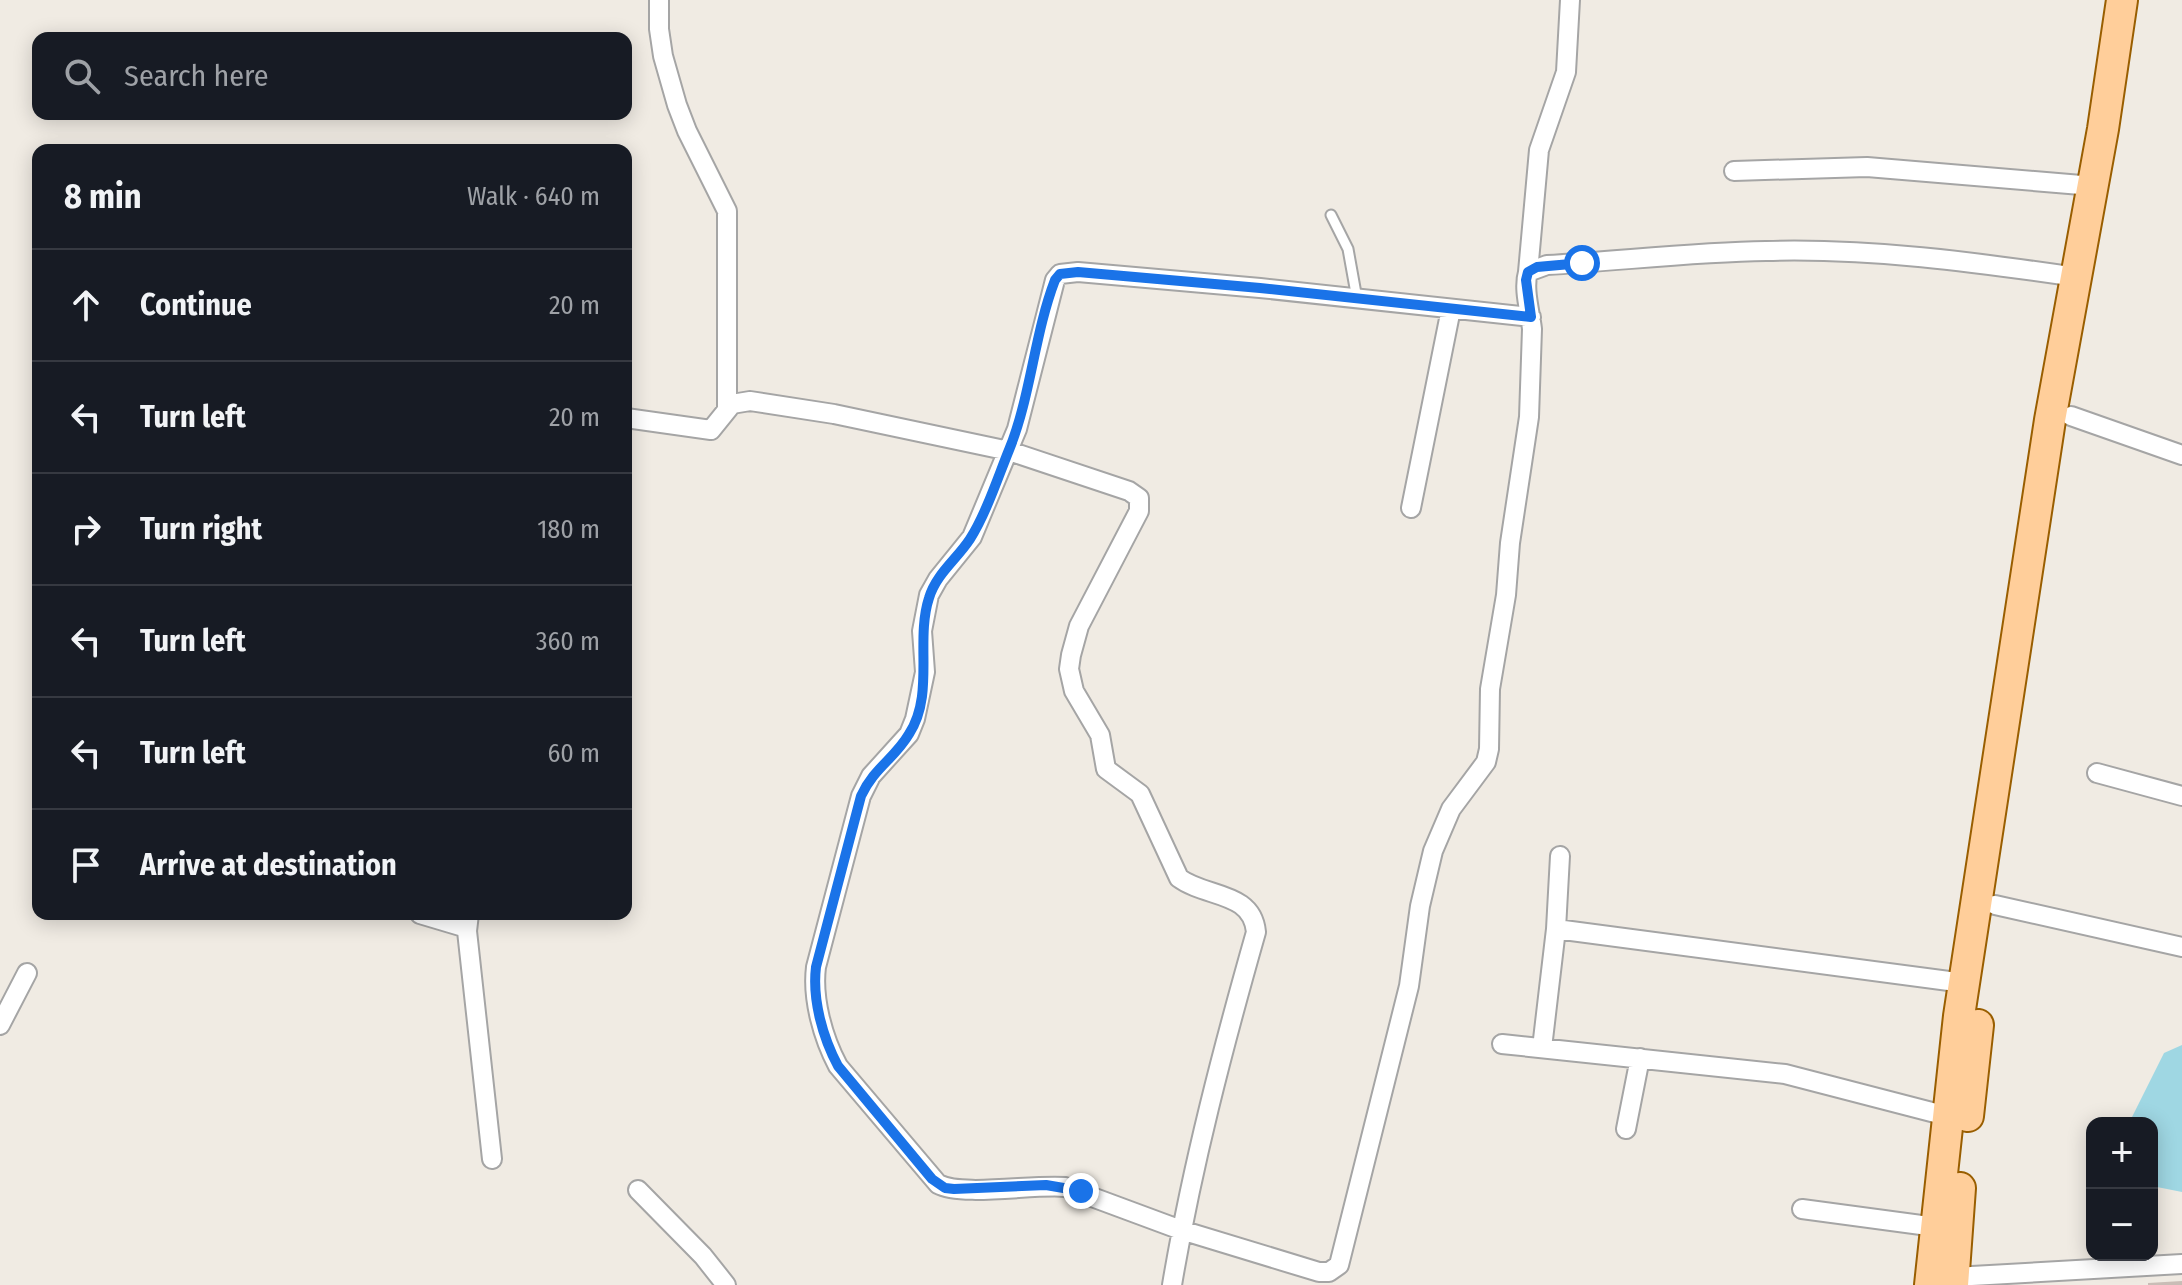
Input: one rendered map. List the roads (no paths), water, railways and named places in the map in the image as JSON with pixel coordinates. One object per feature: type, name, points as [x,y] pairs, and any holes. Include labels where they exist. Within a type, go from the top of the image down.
[{"type":"main road","points":[[1945,1282],[1936,1227],[1964,983],[2050,420],[2093,186],[2113,131],[2122,0]]},
{"type":"main road","points":[[1945,1282],[1995,905],[2113,131],[2142,0]]},
{"type":"street","points":[[659,0],[663,56],[677,105],[727,211],[727,409]]},
{"type":"street","points":[[1531,317],[1078,272],[1060,274],[1052,287],[1009,451],[972,537],[929,595],[922,631],[923,687],[915,719],[909,734],[871,776],[861,796],[816,967],[814,988],[838,1066],[938,1184],[954,1189],[1065,1187],[1181,1230],[1319,1272],[1332,1271],[1340,1262],[1409,986],[1420,906],[1433,851],[1451,809],[1486,762],[1489,749],[1490,689],[1506,595],[1510,543],[1529,417],[1531,317],[1526,280],[1539,150],[1566,72],[1570,0]]},
{"type":"street","points":[[1734,171],[1867,167],[2093,186]]},
{"type":"street","points":[[1528,272],[1547,265],[1767,250],[1964,261],[2076,277]]},
{"type":"street","points":[[1411,508],[1451,309]]},
{"type":"street","points":[[632,419],[711,430],[737,401],[834,414],[1009,451],[1129,491],[1139,498],[1139,511],[1074,639],[1069,669],[1074,691],[1100,735],[1106,769],[1140,794],[1179,878],[1239,902],[1255,919],[1256,932],[1228,1032],[1181,1230],[1172,1285]]},
{"type":"street","points":[[2071,416],[2182,455]]},
{"type":"street","points":[[2097,773],[2182,796]]},
{"type":"street","points":[[1542,1048],[1556,929],[1560,856]]},
{"type":"street","points":[[1995,905],[2182,947]]},
{"type":"street","points":[[468,921],[492,1159]]},
{"type":"street","points":[[1556,929],[1964,983]]},
{"type":"street","points":[[0,1025],[27,973]]},
{"type":"street","points":[[1502,1044],[1785,1074],[1947,1116]]},
{"type":"street","points":[[1626,1129],[1640,1058]]},
{"type":"street","points":[[638,1190],[703,1256],[726,1285]]},
{"type":"street","points":[[1802,1209],[1936,1227]]},
{"type":"street","points":[[1945,1282],[2182,1264]]},
{"type":"lane","points":[[1331,215],[1348,249],[1357,299]]},
{"type":"water","points":[[2182,1045],[2182,1192],[2158,1187],[2158,1117],[2132,1117],[2164,1053]]}]
